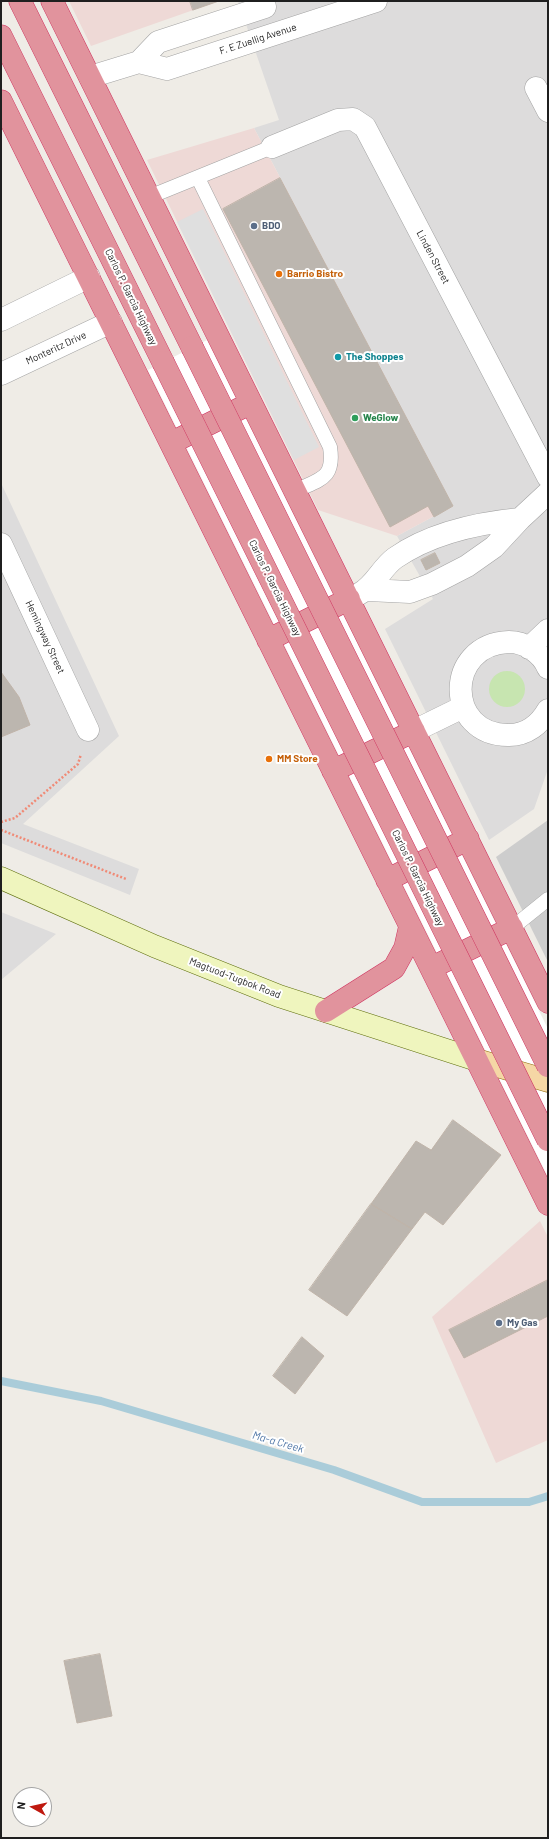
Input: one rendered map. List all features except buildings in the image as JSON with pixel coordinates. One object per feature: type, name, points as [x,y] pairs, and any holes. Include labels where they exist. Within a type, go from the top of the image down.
[{"type":"highway","points":[[20,1],[548,1066]]},
{"type":"highway","points":[[52,1],[548,1002]]},
{"type":"highway","name":"Carlos P. Garcia Highway","points":[[1,36],[548,1140]]},
{"type":"highway","points":[[1,101],[548,1204]]},
{"type":"highway","points":[[171,443],[252,403]]},
{"type":"highway","points":[[268,640],[349,599]]},
{"type":"highway","points":[[333,771],[414,731]]},
{"type":"highway","points":[[387,880],[468,839]]},
{"type":"highway","points":[[326,1011],[394,968],[405,948],[410,926]]},
{"type":"highway","points":[[431,968],[512,928]]},
{"type":"main road","name":"Magtuod-Tugbok Road","points":[[1,878],[209,968],[279,996],[477,1060]]},
{"type":"main road","points":[[477,1060],[548,1082]]},
{"type":"street","name":"F. E Zuellig Avenue","points":[[140,62],[168,69],[376,1]]},
{"type":"street","points":[[90,77],[140,62],[158,42],[264,4],[274,34]]},
{"type":"street","points":[[536,88],[548,111]]},
{"type":"street","name":"Linden Street","points":[[272,147],[338,120],[352,119],[365,128],[548,477]]},
{"type":"street","points":[[1,320],[89,277]]},
{"type":"street","name":"Monteritz Drive","points":[[1,374],[111,322]]},
{"type":"street","points":[[368,590],[410,592],[432,584],[468,566],[507,535],[520,519],[548,493]]},
{"type":"street","points":[[349,599],[368,590],[394,559],[415,546],[453,532],[487,522],[520,519]]},
{"type":"street","name":"Hemingway Street","points":[[1,544],[88,730]]},
{"type":"street","points":[[530,648],[548,630]]},
{"type":"street","points":[[548,668],[539,655],[530,648],[514,642],[497,643],[482,649],[470,660],[462,674],[460,690],[463,707],[471,721],[484,731],[499,736],[515,736],[530,730],[542,720],[548,710]]},
{"type":"street","points":[[414,731],[463,707]]},
{"type":"lane","points":[[150,197],[272,147]]},
{"type":"lane","points":[[198,178],[330,447],[332,466],[328,472],[322,478],[295,491]]},
{"type":"lane","points":[[512,928],[548,899]]},
{"type":"path","points":[[1,822],[15,818],[78,764],[88,730]]},
{"type":"path","points":[[1,830],[126,880]]},
{"type":"shaded area","points":[[69,1],[219,1],[91,46]]},
{"type":"shaded area","points":[[238,1],[548,1],[548,769],[534,809],[489,840],[385,629],[433,599],[397,536],[453,506],[254,128],[279,120]]},
{"type":"shaded area","points":[[254,128],[453,506],[397,536],[318,510],[147,160]]},
{"type":"shaded area","points":[[203,209],[319,447],[294,460],[177,222]]},
{"type":"shaded area","points":[[1,483],[119,736],[23,824],[139,869],[130,895],[1,843]]},
{"type":"shaded area","points":[[548,820],[548,962],[496,857]]},
{"type":"shaded area","points":[[1,912],[56,934],[1,980]]},
{"type":"shaded area","points":[[540,1221],[548,1237],[548,1440],[496,1463],[432,1317]]},
{"type":"green space","points":[[507,671],[520,676],[525,689],[520,702],[507,707],[494,702],[489,689],[494,676]]},
{"type":"pier","points":[[207,340],[548,1029],[548,1177],[148,370]]},
{"type":"waterway","name":"Ma-a Creek","points":[[1,1381],[101,1401],[334,1470],[422,1502],[529,1502],[548,1496]]},
{"type":"place","name":"BDO","points":[[254,226]]},
{"type":"place","name":"Barrio Bistro","points":[[279,274]]},
{"type":"place","name":"The Shoppes","points":[[338,357]]},
{"type":"place","name":"WeGlow","points":[[355,418]]},
{"type":"place","name":"MM Store","points":[[269,759]]},
{"type":"place","name":"My Gas","points":[[499,1323]]}]
